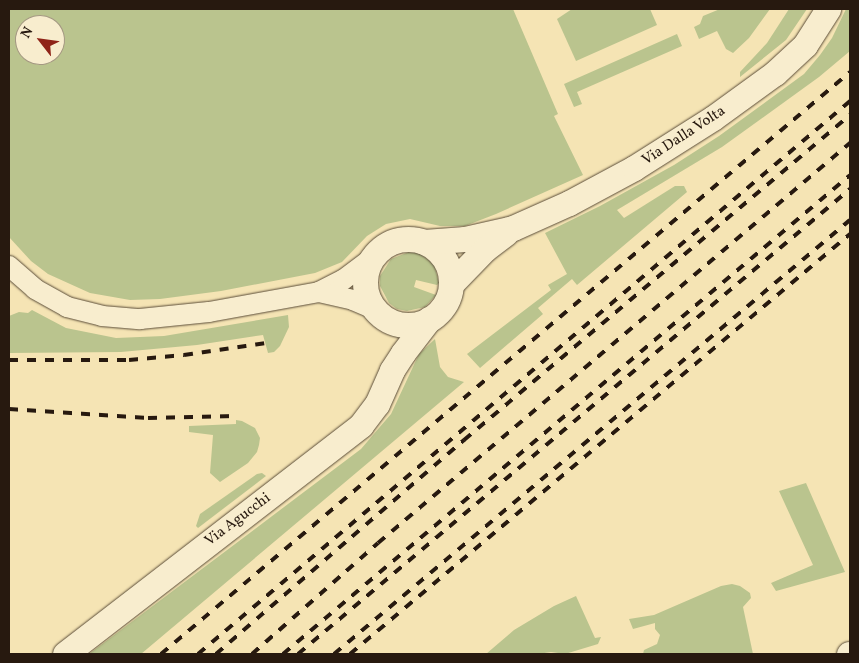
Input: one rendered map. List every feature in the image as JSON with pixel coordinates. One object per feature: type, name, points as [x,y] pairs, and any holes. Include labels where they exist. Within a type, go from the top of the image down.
[{"type":"street","name":"Via Dalla Volta","points":[[451,284],[485,249],[513,228],[613,180],[678,142],[775,73],[797,54],[815,31],[828,9]]},
{"type":"street","name":"Via Dalla Volta","points":[[424,242],[466,239],[513,228]]},
{"type":"street","points":[[9,266],[35,289],[59,303],[83,312],[117,318],[154,318],[209,312],[319,292],[343,280],[371,259],[385,245],[404,239],[424,242],[441,254],[450,273],[451,284],[443,306],[429,319],[418,324],[404,325],[353,300],[319,292]]},
{"type":"street","points":[[371,259],[365,283],[368,299],[378,313]]},
{"type":"street","name":"Via Agucchi","points":[[378,313],[390,342],[392,370]]},
{"type":"street","name":"Via Agucchi","points":[[65,654],[350,435],[377,404],[392,370],[429,319]]},
{"type":"green space","points":[[9,9],[513,9],[558,114],[554,116],[583,175],[465,226],[440,226],[410,219],[386,224],[367,236],[342,262],[315,273],[221,291],[160,299],[130,300],[90,293],[48,274],[31,261],[9,237]]},
{"type":"green space","points":[[572,9],[650,9],[657,25],[576,61],[557,19]]},
{"type":"green space","points":[[720,9],[770,9],[749,38],[733,53],[726,49],[717,31],[699,39],[694,27],[700,24],[703,16]]},
{"type":"green space","points":[[789,9],[807,9],[786,40],[740,77],[740,72],[767,43]]},
{"type":"green space","points":[[846,9],[850,9],[850,51],[819,77],[722,147],[617,210],[624,218],[675,186],[684,186],[687,192],[577,285],[572,279],[538,308],[543,314],[480,368],[467,354],[551,290],[548,285],[567,274],[545,233],[600,206],[674,165],[719,136],[804,74],[832,38]]},
{"type":"green space","points":[[677,34],[682,46],[577,92],[582,104],[574,107],[564,84]]},
{"type":"green space","points":[[409,252],[419,253],[434,264],[439,283],[437,285],[416,280],[414,287],[436,295],[425,307],[407,311],[397,309],[389,303],[380,286],[380,276],[391,259]]},
{"type":"green space","points":[[32,310],[66,328],[116,338],[164,336],[288,315],[289,327],[280,346],[274,352],[268,353],[263,335],[197,345],[121,352],[9,353],[9,316],[19,312],[28,313]]},
{"type":"green space","points":[[435,339],[440,367],[448,377],[464,382],[141,654],[89,654],[361,449],[391,414],[419,354]]},
{"type":"green space","points":[[236,420],[255,428],[260,438],[259,445],[257,452],[248,463],[220,482],[210,473],[213,435],[189,432],[189,426],[236,424]]},
{"type":"green space","points":[[262,473],[266,476],[198,528],[196,526],[200,514],[257,474]]},
{"type":"green space","points":[[806,483],[845,572],[776,591],[771,583],[813,565],[779,491]]},
{"type":"green space","points":[[732,584],[740,586],[750,593],[751,598],[743,607],[753,654],[643,654],[644,650],[657,644],[660,635],[655,629],[655,623],[633,629],[629,619],[654,615],[721,586]]},
{"type":"green space","points":[[576,596],[595,638],[601,637],[598,644],[565,654],[551,652],[538,654],[486,654],[514,630],[554,606]]},
{"type":"railway","points":[[161,654],[850,72]]},
{"type":"railway","points":[[198,654],[850,101]]},
{"type":"railway","points":[[216,654],[464,440],[850,115]]},
{"type":"railway","points":[[252,654],[378,543],[850,143]]},
{"type":"railway","points":[[283,654],[850,175]]},
{"type":"railway","points":[[298,654],[850,189]]},
{"type":"railway","points":[[334,654],[850,220]]},
{"type":"railway","points":[[350,654],[850,234]]},
{"type":"railway","points":[[9,360],[129,360],[184,355],[266,343]]},
{"type":"railway","points":[[9,409],[148,418],[236,416]]}]
